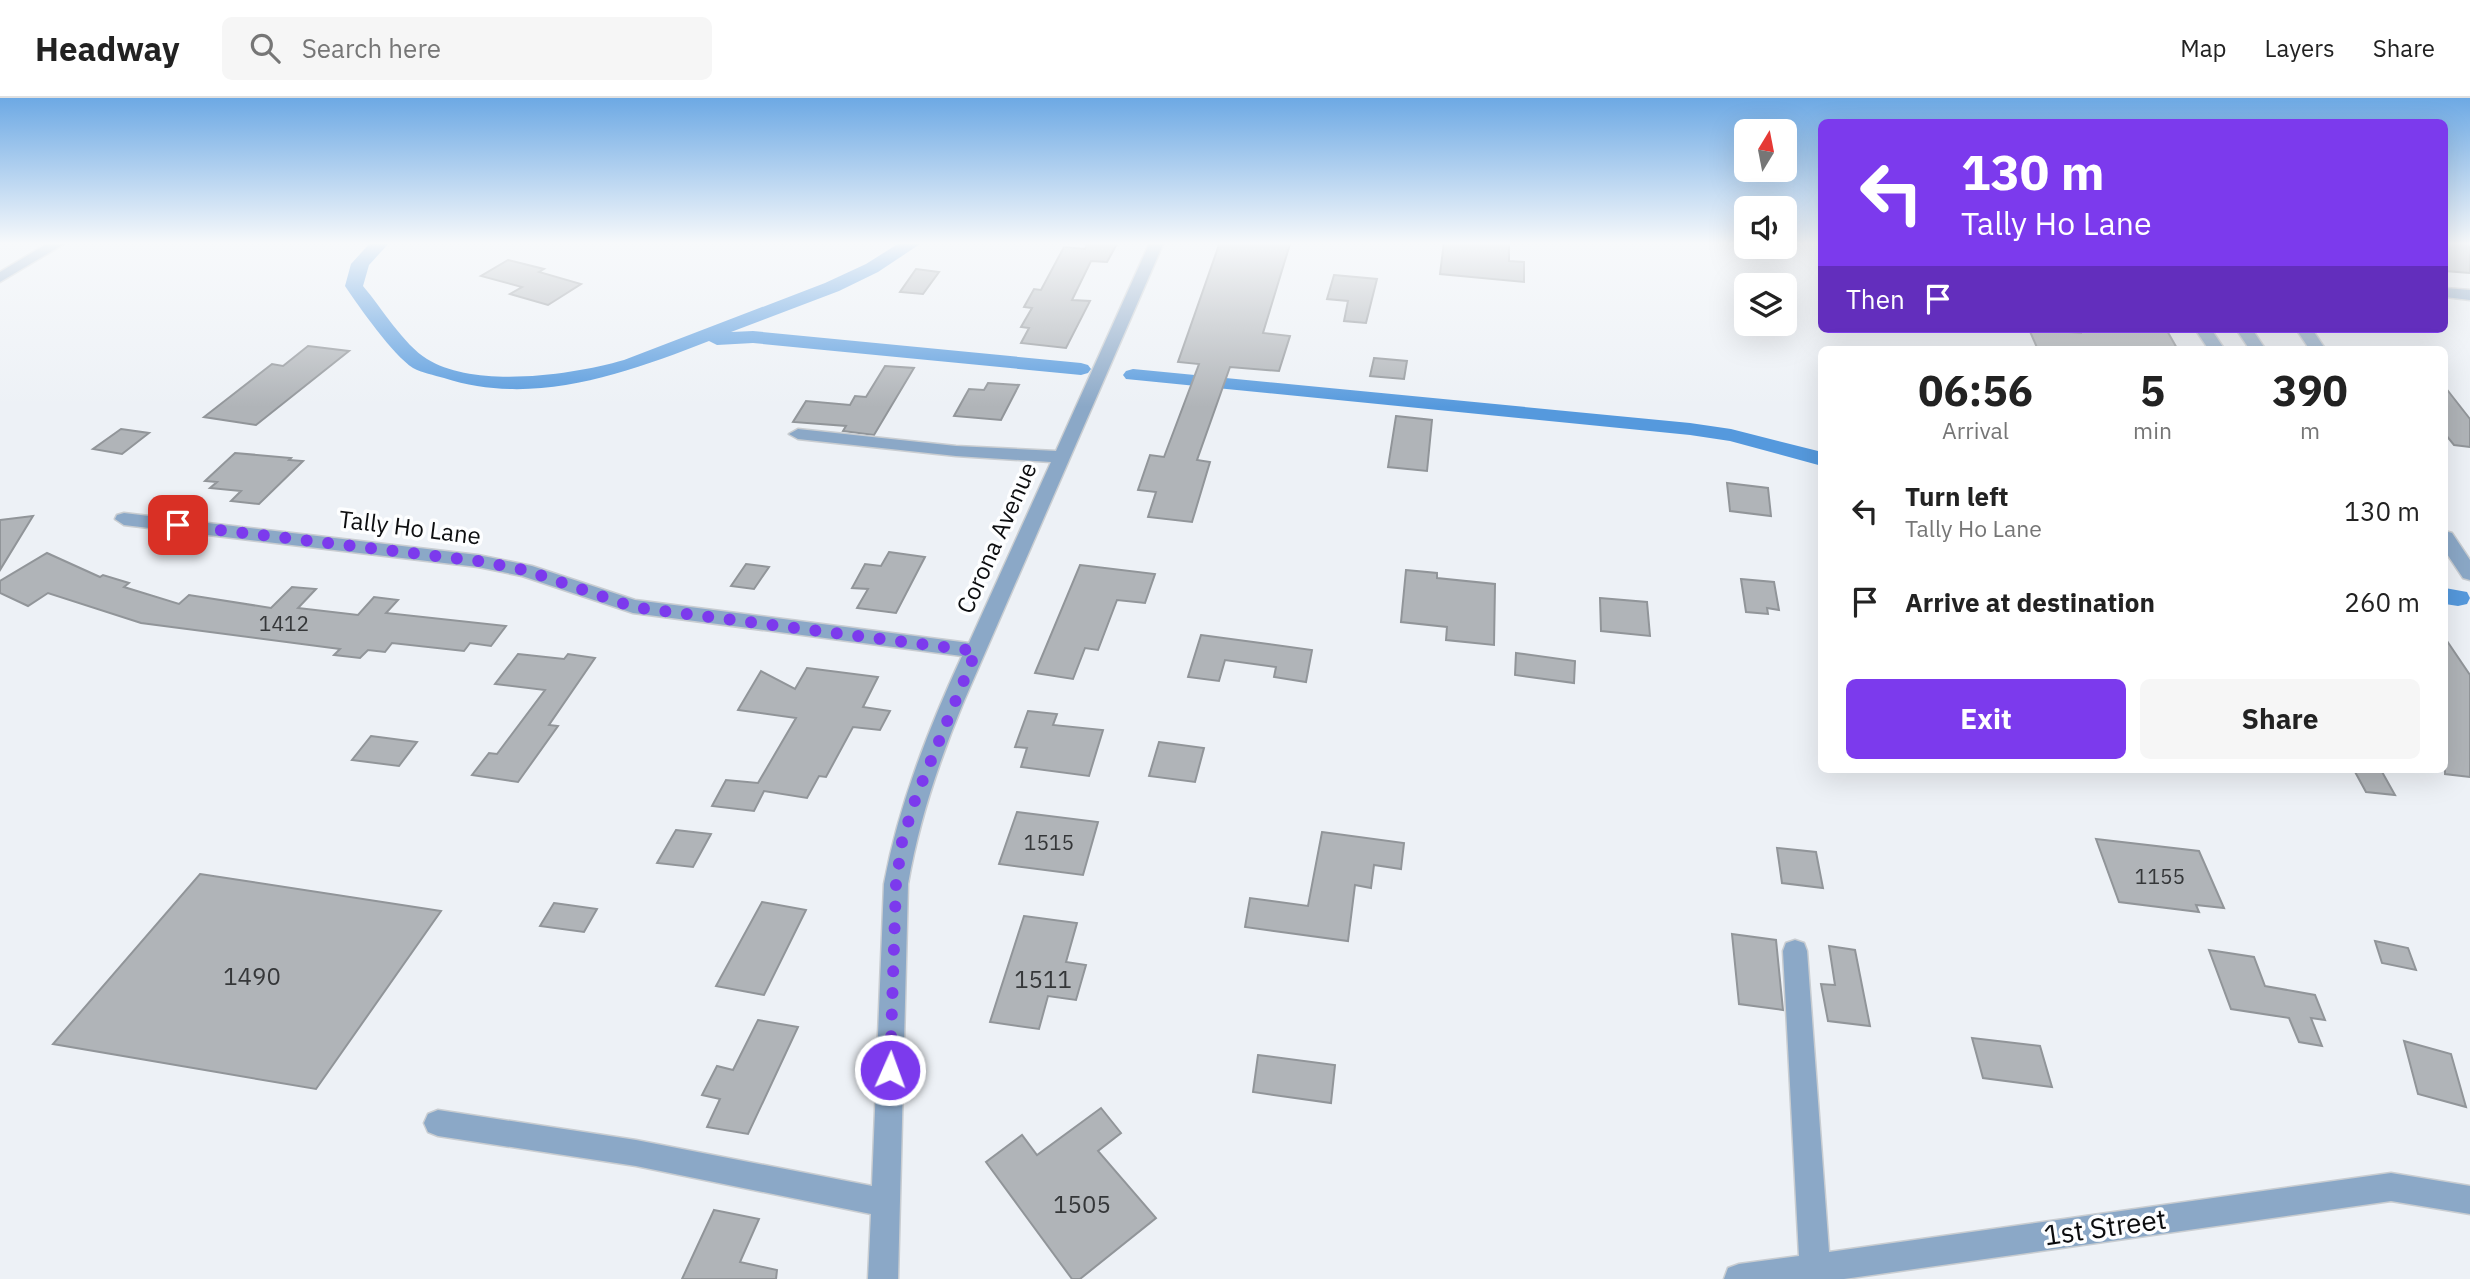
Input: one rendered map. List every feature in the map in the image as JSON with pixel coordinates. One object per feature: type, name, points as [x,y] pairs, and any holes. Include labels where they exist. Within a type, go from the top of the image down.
[{"type":"street","name":"Corona Avenue","points":[[883,1279],[896,884],[902,842],[916,797],[976,651],[1133,297]]},
{"type":"street","points":[[798,433],[956,451],[1062,457]]},
{"type":"street","name":"Tally Ho Lane","points":[[124,519],[478,561],[525,570],[633,607],[976,651]]},
{"type":"street","points":[[2448,541],[2470,574]]},
{"type":"street","points":[[1795,951],[1815,1268]]},
{"type":"street","points":[[438,1123],[636,1153],[886,1203]]},
{"type":"street","name":"1st Street","points":[[1739,1279],[2391,1187],[2470,1200]]},
{"type":"building","points":[[521,297],[560,297],[548,305]]},
{"type":"building","points":[[1029,297],[1073,297],[1072,300],[1090,301],[1066,348],[1021,343],[1029,328],[1021,327],[1032,308],[1024,307]]},
{"type":"building","points":[[1201,297],[1274,297],[1263,333],[1290,336],[1279,371],[1230,367],[1197,460],[1210,462],[1192,522],[1148,517],[1156,492],[1138,490],[1150,455],[1164,457],[1199,364],[1178,362]]},
{"type":"building","points":[[1372,297],[1366,323],[1344,321],[1348,301],[1327,299]]},
{"type":"building","points":[[2031,333],[2168,333],[2176,346],[2036,346]]},
{"type":"building","points":[[308,346],[349,351],[256,425],[204,417],[272,364],[283,366]]},
{"type":"building","points":[[1374,358],[1407,361],[1404,379],[1370,376]]},
{"type":"building","points":[[885,366],[914,368],[874,435],[843,431],[846,426],[793,422],[806,401],[850,405],[855,396],[866,397]]},
{"type":"building","points":[[988,383],[1019,385],[1001,420],[954,416],[969,389],[984,390]]},
{"type":"building","points":[[2448,391],[2470,419],[2470,447],[2454,445],[2448,438]]},
{"type":"building","points":[[1396,416],[1432,420],[1427,471],[1388,467]]},
{"type":"building","points":[[121,429],[149,433],[122,454],[93,449]]},
{"type":"building","points":[[235,453],[303,461],[259,504],[231,501],[241,491],[210,488],[217,482],[205,481]]},
{"type":"building","points":[[1727,483],[1768,488],[1771,516],[1730,511]]},
{"type":"building","points":[[33,516],[0,570],[0,520]]},
{"type":"building","points":[[889,552],[925,557],[896,613],[857,608],[868,589],[852,588],[865,564],[881,566]]},
{"type":"building","points":[[47,553],[100,577],[103,575],[129,583],[124,587],[179,604],[189,595],[271,608],[292,587],[316,589],[298,608],[358,615],[374,597],[398,600],[386,613],[506,626],[491,646],[470,643],[464,651],[392,643],[385,652],[368,650],[360,658],[334,655],[340,649],[141,623],[48,593],[28,606],[0,593],[0,581]]},
{"type":"building","points":[[746,564],[769,567],[754,589],[731,586]]},
{"type":"building","points":[[1080,565],[1155,574],[1145,603],[1117,600],[1098,650],[1085,648],[1073,679],[1035,673]]},
{"type":"building","points":[[1406,570],[1437,573],[1437,578],[1495,584],[1494,645],[1446,640],[1447,627],[1401,622]]},
{"type":"building","points":[[1741,579],[1774,582],[1779,610],[1767,608],[1768,614],[1746,612]]},
{"type":"building","points":[[1600,598],[1647,602],[1650,636],[1601,631]]},
{"type":"building","points":[[1201,635],[1312,650],[1306,682],[1274,677],[1276,667],[1225,660],[1219,681],[1188,677]]},
{"type":"building","points":[[2448,642],[2470,675],[2470,777],[2445,774],[2448,773]]},
{"type":"building","points":[[1516,653],[1575,661],[1574,683],[1515,675]]},
{"type":"building","points":[[518,654],[564,659],[568,654],[595,658],[549,725],[558,726],[518,782],[472,775],[489,753],[497,754],[545,690],[495,684]]},
{"type":"building","points":[[807,668],[878,677],[863,707],[890,711],[880,730],[853,727],[826,777],[819,776],[807,798],[764,791],[754,811],[712,806],[726,780],[758,783],[796,718],[738,710],[761,671],[795,689]]},
{"type":"building","points":[[1028,711],[1057,714],[1053,725],[1103,730],[1089,776],[1021,767],[1027,748],[1015,747]]},
{"type":"building","points":[[371,736],[417,742],[399,766],[352,760]]},
{"type":"building","points":[[1159,742],[1204,748],[1195,782],[1149,776]]},
{"type":"building","points":[[2356,773],[2383,773],[2395,795],[2366,792]]},
{"type":"building","points":[[1017,812],[1098,822],[1083,875],[999,864]]},
{"type":"building","points":[[676,830],[711,834],[693,867],[657,863]]},
{"type":"building","points":[[1322,832],[1404,843],[1401,869],[1374,865],[1371,888],[1355,885],[1348,941],[1245,927],[1250,898],[1308,906]]},
{"type":"building","points":[[2096,839],[2199,851],[2224,908],[2196,905],[2199,912],[2119,902]]},
{"type":"building","points":[[1777,848],[1816,852],[1823,888],[1782,883]]},
{"type":"building","points":[[200,874],[441,911],[316,1089],[53,1044]]},
{"type":"building","points":[[762,902],[806,910],[764,995],[716,986]]},
{"type":"building","points":[[554,903],[597,909],[584,932],[540,926]]},
{"type":"building","points":[[1024,916],[1077,923],[1066,962],[1086,965],[1076,1000],[1048,996],[1039,1029],[990,1022]]},
{"type":"building","points":[[1732,934],[1776,940],[1783,1010],[1739,1004]]},
{"type":"building","points":[[2375,941],[2408,948],[2416,970],[2382,963]]},
{"type":"building","points":[[1829,946],[1855,950],[1870,1026],[1828,1021],[1821,984],[1835,985]]},
{"type":"building","points":[[2209,950],[2254,957],[2265,986],[2315,995],[2325,1020],[2311,1018],[2322,1046],[2299,1042],[2289,1018],[2231,1009]]},
{"type":"building","points":[[758,1020],[798,1027],[748,1134],[707,1127],[720,1099],[702,1095],[717,1066],[733,1070]]},
{"type":"building","points":[[1972,1038],[2040,1046],[2052,1087],[1983,1078]]},
{"type":"building","points":[[2404,1041],[2451,1054],[2466,1107],[2418,1094]]},
{"type":"building","points":[[1258,1055],[1335,1065],[1331,1103],[1253,1092]]},
{"type":"building","points":[[1101,1108],[1121,1133],[1098,1151],[1156,1218],[1080,1279],[1072,1279],[986,1162],[1022,1135],[1037,1155]]},
{"type":"building","points":[[714,1210],[759,1219],[740,1262],[777,1270],[776,1279],[682,1279]]},
{"type":"waterway","points":[[363,297],[409,355],[422,365],[470,380],[531,383],[593,375],[631,364],[806,297]]},
{"type":"waterway","points":[[717,339],[753,337],[1081,369]]},
{"type":"waterway","points":[[1133,375],[1690,429],[1731,435],[1818,458]]},
{"type":"waterway","points":[[2448,596],[2458,598]]},
{"type":"route","points":[[178,525],[478,561],[525,570],[633,607],[976,651],[916,797],[902,842],[896,884],[890,1070]]}]
